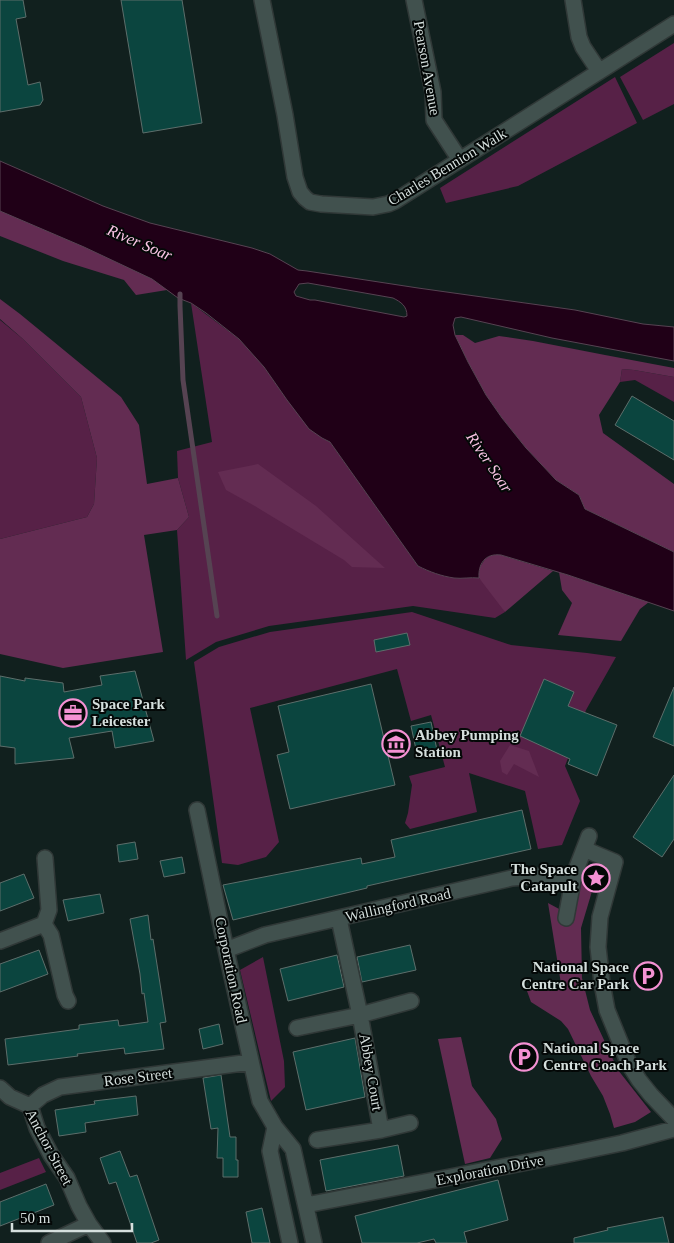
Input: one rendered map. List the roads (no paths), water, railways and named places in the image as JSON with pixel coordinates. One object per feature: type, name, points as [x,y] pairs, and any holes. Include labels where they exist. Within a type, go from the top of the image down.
[{"type":"street","name":"Charles Bennion Walk","points":[[262,0],[297,186],[310,202],[321,204],[373,207],[395,201],[674,24]]},
{"type":"street","name":"Pearson Avenue","points":[[414,0],[433,92],[434,120],[460,160]]},
{"type":"street","points":[[573,0],[579,37],[599,71]]},
{"type":"street","name":"Corporation Road","points":[[197,810],[260,1101],[275,1127],[293,1149],[314,1243]]},
{"type":"street","points":[[566,918],[574,875],[586,843],[615,862],[600,917],[598,946],[607,1010],[629,1064],[651,1095],[674,1119]]},
{"type":"street","points":[[0,941],[44,924],[49,910],[45,858]]},
{"type":"street","name":"Wallingford Road","points":[[226,950],[264,935],[512,878],[574,875]]},
{"type":"street","name":"Abbey Court","points":[[338,918],[360,1015],[381,1130]]},
{"type":"street","points":[[44,924],[51,935],[68,1001]]},
{"type":"street","name":"Abbey Court","points":[[297,1028],[360,1015],[411,1001]]},
{"type":"street","name":"Rose Street","points":[[30,1106],[43,1095],[60,1087],[251,1062]]},
{"type":"street","name":"Anchor Street","points":[[0,1088],[10,1097],[30,1106],[50,1155],[67,1178],[79,1206],[103,1243]]},
{"type":"street","name":"Abbey Court","points":[[317,1140],[381,1130],[410,1123]]},
{"type":"street","points":[[275,1127],[270,1151],[290,1243]]},
{"type":"street","name":"Exploration Drive","points":[[306,1205],[574,1153],[674,1129]]},
{"type":"street","points":[[50,1243],[89,1224]]},
{"type":"water","name":"River Soar","points":[[0,161],[103,206],[150,223],[252,248],[270,254],[298,270],[575,310],[643,324],[674,327],[674,361],[552,338],[461,317],[455,318],[453,325],[455,335],[486,395],[526,448],[556,480],[579,495],[585,509],[674,552],[674,611],[568,575],[501,555],[491,556],[484,560],[481,564],[479,578],[449,577],[436,574],[418,566],[330,442],[309,429],[264,367],[239,339],[206,313],[191,303],[178,298],[152,279],[0,211]],"holes":[[[308,283],[393,298],[403,305],[407,316],[310,300],[296,296],[294,292],[299,284]]]},
{"type":"waterway","points":[[180,294],[183,380],[217,616]]},
{"type":"place","name":"Space Park Leicester","points":[[73,713]]},
{"type":"place","name":"Abbey Pumping Station","points":[[396,744]]},
{"type":"place","name":"The Space Catapult","points":[[596,878]]},
{"type":"place","name":"National Space Centre Car Park","points":[[648,976]]},
{"type":"place","name":"National Space Centre Coach Park","points":[[524,1057]]}]
